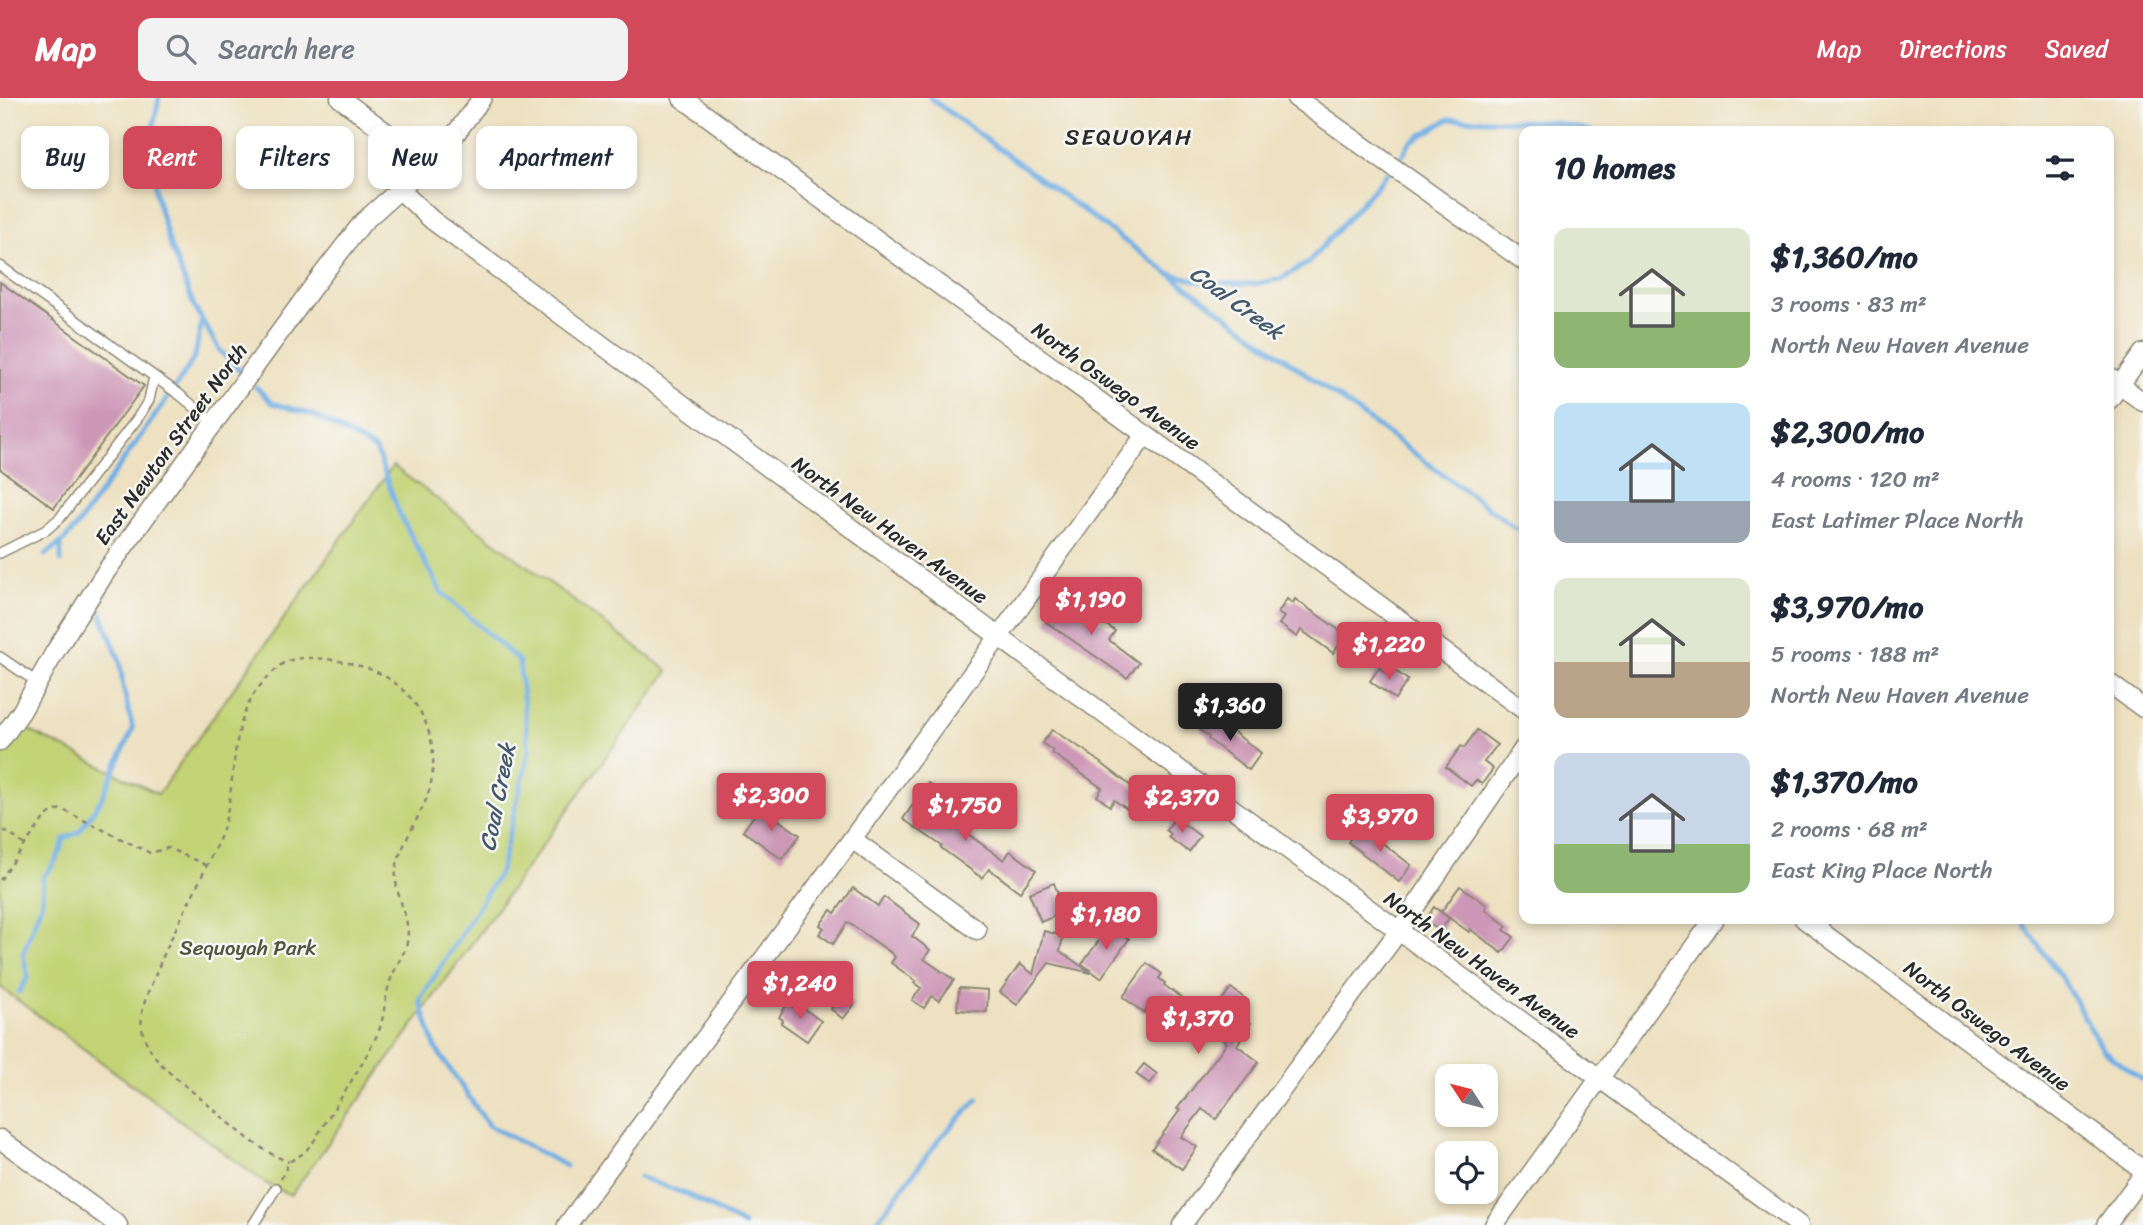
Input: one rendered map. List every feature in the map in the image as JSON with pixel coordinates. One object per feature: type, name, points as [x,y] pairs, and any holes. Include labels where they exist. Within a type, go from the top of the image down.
[{"type":"street","points":[[340,98],[378,126]]},
{"type":"street","name":"East Newton Street North","points":[[461,126],[482,98]]},
{"type":"street","name":"North Oswego Avenue","points":[[682,98],[1519,706]]},
{"type":"street","points":[[1296,98],[1519,257]]},
{"type":"street","name":"East Newton Street North","points":[[0,741],[22,712],[56,650],[107,570],[312,288],[363,222],[399,189]]},
{"type":"street","name":"North New Haven Avenue","points":[[399,189],[432,220],[1799,1225]]},
{"type":"street","points":[[2143,353],[2114,381],[2143,402]]},
{"type":"street","points":[[566,1225],[852,839],[1145,435]]},
{"type":"street","points":[[2114,687],[2143,708]]},
{"type":"street","points":[[1182,1225],[1398,932],[1519,755]]},
{"type":"street","points":[[852,839],[977,930]]},
{"type":"street","points":[[1494,1225],[1710,924]]},
{"type":"street","name":"North Oswego Avenue","points":[[1811,924],[2143,1173]]},
{"type":"street","points":[[0,1139],[118,1225]]},
{"type":"street","points":[[2106,1225],[2143,1173]]},
{"type":"lane","points":[[0,266],[180,395],[215,424]]},
{"type":"lane","points":[[0,553],[46,530],[60,518],[149,400],[154,377]]},
{"type":"lane","points":[[0,657],[38,683]]},
{"type":"lane","points":[[253,1225],[276,1188]]},
{"type":"path","points":[[276,1188],[289,1162],[304,1153],[314,1141],[379,1032],[389,983],[407,941],[407,927],[396,889],[396,868],[428,794],[434,760],[427,721],[401,687],[369,669],[345,662],[308,658],[287,661],[272,672],[257,689],[240,723],[222,832],[208,866],[166,948],[143,1006],[141,1021],[148,1046],[163,1067],[265,1152],[289,1162]]},
{"type":"path","points":[[0,880],[45,817],[61,809],[150,853],[168,848],[208,866]]},
{"type":"path","points":[[4,830],[25,845]]},
{"type":"green space","name":"Sequoyah Park","points":[[393,466],[668,671],[291,1195],[265,1183],[0,987],[0,758],[22,727],[158,794]]},
{"type":"building","points":[[0,282],[144,386],[54,508],[0,469]]},
{"type":"building","points":[[1062,599],[1115,631],[1109,640],[1139,663],[1127,678],[1046,622]]},
{"type":"building","points":[[1287,599],[1293,603],[1295,599],[1346,635],[1333,653],[1301,630],[1297,637],[1279,624],[1284,617],[1278,613]]},
{"type":"building","points":[[1390,667],[1408,680],[1395,699],[1370,681],[1379,668],[1386,673]]},
{"type":"building","points":[[1211,715],[1261,753],[1249,770],[1200,730]]},
{"type":"building","points":[[1052,730],[1084,750],[1139,792],[1127,809],[1114,800],[1110,806],[1097,796],[1102,788],[1042,743]]},
{"type":"building","points":[[1477,730],[1497,745],[1484,762],[1493,769],[1482,784],[1476,780],[1471,786],[1446,767]]},
{"type":"building","points":[[928,783],[942,793],[933,809],[1004,860],[1010,851],[1036,870],[1020,892],[989,869],[982,878],[903,819]]},
{"type":"building","points":[[760,807],[800,835],[782,859],[743,831]]},
{"type":"building","points":[[1175,818],[1200,836],[1189,852],[1168,837],[1171,834],[1166,830]]},
{"type":"building","points":[[1360,826],[1411,865],[1399,882],[1348,842]]},
{"type":"building","points":[[1054,883],[1065,912],[1041,922],[1029,893]]},
{"type":"building","points":[[1460,886],[1487,905],[1485,909],[1507,926],[1504,930],[1514,937],[1502,953],[1441,912]]},
{"type":"building","points":[[853,888],[878,906],[884,897],[920,924],[912,936],[930,950],[924,959],[954,980],[939,1001],[932,996],[924,1008],[912,1000],[921,988],[914,983],[916,981],[891,963],[895,957],[890,952],[850,924],[847,923],[833,944],[819,934],[824,928],[820,925],[831,910],[835,913]]},
{"type":"building","points":[[1434,907],[1449,918],[1440,931],[1425,921]]},
{"type":"building","points":[[1110,925],[1129,939],[1101,978],[1082,964]]},
{"type":"building","points":[[1044,931],[1063,936],[1060,951],[1091,973],[1049,963],[1017,1005],[1000,992],[1020,964],[1033,974]]},
{"type":"building","points":[[1147,963],[1162,974],[1159,978],[1164,985],[1209,1018],[1231,988],[1248,1001],[1238,1014],[1251,1023],[1237,1045],[1259,1062],[1216,1119],[1202,1109],[1181,1137],[1197,1147],[1182,1169],[1152,1149],[1180,1110],[1177,1109],[1227,1043],[1206,1026],[1197,1038],[1151,1004],[1144,1013],[1123,997]]},
{"type":"building","points":[[959,988],[988,990],[987,1012],[957,1010]]},
{"type":"building","points":[[841,995],[854,1005],[843,1019],[831,1009]]},
{"type":"building","points":[[788,1003],[793,1007],[800,1006],[821,1021],[807,1041],[781,1023],[783,1020],[779,1017]]},
{"type":"building","points":[[1144,1064],[1157,1074],[1150,1084],[1136,1074]]},
{"type":"waterway","name":"Coal Creek","points":[[159,98],[153,128],[155,191],[169,242],[194,306],[220,351],[241,372]]},
{"type":"waterway","name":"Coal Creek","points":[[930,98],[1519,530]]},
{"type":"waterway","points":[[1172,274],[1206,283],[1255,284],[1280,279],[1308,263],[1379,183],[1410,142],[1449,119],[1552,122],[1570,126]]},
{"type":"waterway","points":[[45,555],[74,530],[183,376],[195,356],[202,320]]},
{"type":"waterway","name":"Coal Creek","points":[[256,387],[272,403],[314,415],[376,450],[400,515],[441,592],[519,661],[529,752],[500,872],[420,1000],[435,1047],[488,1125],[566,1166]]},
{"type":"waterway","points":[[61,543],[61,561]]},
{"type":"waterway","points":[[19,992],[28,977],[23,954],[42,901],[43,877],[56,860],[64,839],[79,832],[101,800],[133,729],[120,661],[99,609]]},
{"type":"waterway","name":"Coal Creek","points":[[2024,924],[2065,983],[2102,1049],[2143,1081]]},
{"type":"waterway","name":"Coal Creek","points":[[874,1225],[941,1137],[978,1099]]},
{"type":"waterway","name":"Coal Creek","points":[[639,1177],[689,1195],[743,1225]]},
{"type":"district","name":"SEQUOYAH","points":[[1129,137]]}]
